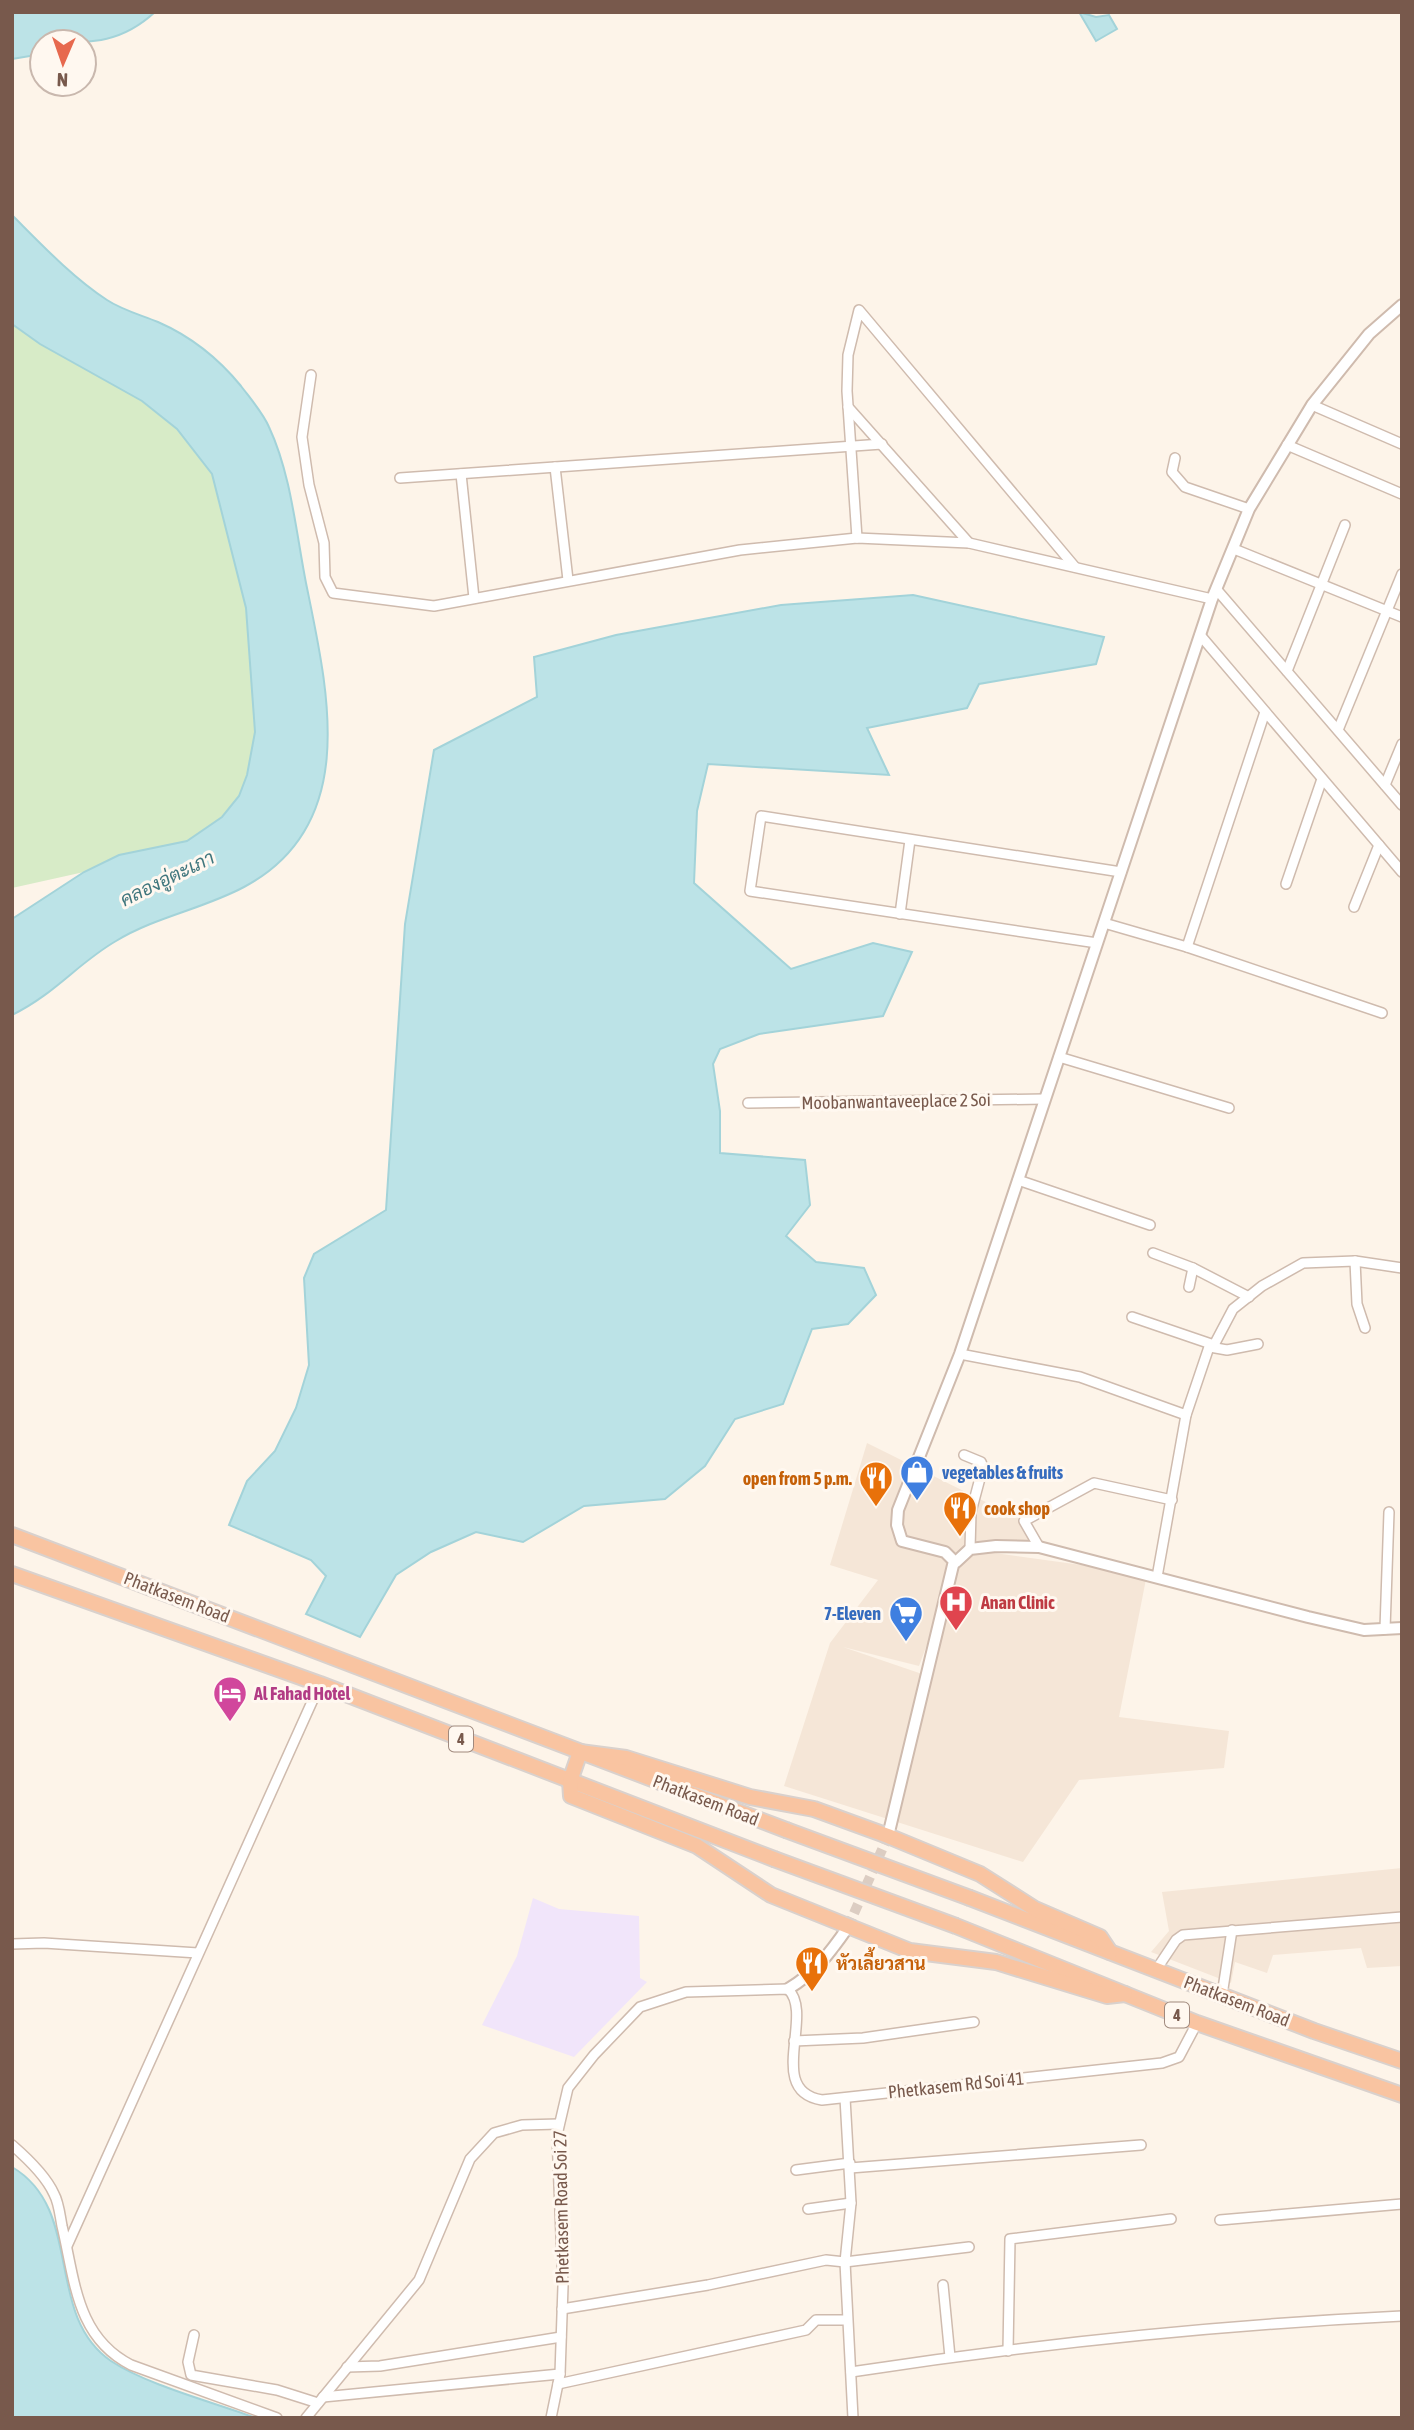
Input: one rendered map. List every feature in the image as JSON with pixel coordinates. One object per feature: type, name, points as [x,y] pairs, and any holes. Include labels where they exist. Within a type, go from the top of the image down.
[{"type":"highway","name":"Phatkasem Road","points":[[12,1535],[1402,2062]]},
{"type":"highway","name":"Phatkasem Road","points":[[12,1574],[320,1684],[774,1859],[956,1926],[1197,2023],[1402,2095]]},
{"type":"highway","points":[[1110,1952],[1100,1937],[1035,1909],[980,1874],[888,1836],[814,1809],[750,1797],[626,1758],[580,1752],[570,1781],[571,1796],[697,1846],[771,1895],[911,1951],[996,1962],[1107,1996],[1125,1994]]},
{"type":"street","points":[[888,1836],[954,1561],[946,1552],[902,1541],[897,1525],[898,1510],[960,1354],[1200,635],[1249,509],[1312,405],[1369,334],[1402,305]]},
{"type":"street","points":[[857,538],[848,407],[848,355],[859,310],[1074,567]]},
{"type":"street","points":[[311,375],[302,437],[324,542],[325,578],[333,593],[434,606],[740,550],[857,538],[969,543],[1074,567],[1215,594],[1287,671],[1402,805]]},
{"type":"street","points":[[1312,405],[1402,444]]},
{"type":"street","points":[[848,407],[969,543]]},
{"type":"street","points":[[400,478],[882,444]]},
{"type":"street","points":[[1287,445],[1402,494]]},
{"type":"street","points":[[1175,457],[1172,472],[1185,487],[1249,509]]},
{"type":"street","points":[[555,467],[568,580]]},
{"type":"street","points":[[461,474],[474,598]]},
{"type":"street","points":[[1287,671],[1345,524]]},
{"type":"street","points":[[1234,549],[1402,617]]},
{"type":"street","points":[[1338,730],[1402,574]]},
{"type":"street","points":[[1200,635],[1402,872]]},
{"type":"street","points":[[1187,947],[1265,712]]},
{"type":"street","points":[[1385,785],[1402,744]]},
{"type":"street","points":[[1286,884],[1322,779]]},
{"type":"street","points":[[1097,943],[750,891],[761,816],[1121,872]]},
{"type":"street","points":[[900,914],[910,840]]},
{"type":"street","points":[[1354,908],[1379,845]]},
{"type":"street","points":[[1104,923],[1187,947],[1382,1013]]},
{"type":"street","points":[[1059,1057],[1229,1108]]},
{"type":"street","name":"Moobanwantaveeplace 2 Soi","points":[[748,1103],[1045,1099]]},
{"type":"street","points":[[1018,1180],[1150,1225]]},
{"type":"street","points":[[1153,1253],[1193,1268],[1249,1297]]},
{"type":"street","points":[[1157,1577],[1185,1415],[1212,1346],[1233,1309],[1262,1286],[1303,1263],[1355,1261],[1402,1268]]},
{"type":"street","points":[[1355,1261],[1357,1304],[1366,1328]]},
{"type":"street","points":[[1189,1287],[1193,1268]]},
{"type":"street","points":[[1132,1317],[1227,1350],[1258,1344]]},
{"type":"street","points":[[960,1354],[1080,1377],[1185,1415]]},
{"type":"street","points":[[964,1455],[981,1462],[983,1467],[971,1512],[970,1549]]},
{"type":"street","points":[[1039,1547],[1024,1521],[1094,1483],[1172,1500]]},
{"type":"street","points":[[1385,1629],[1389,1511]]},
{"type":"street","points":[[956,1562],[970,1549],[996,1546],[1039,1547],[1364,1630],[1402,1628]]},
{"type":"street","points":[[67,2246],[138,2094],[198,1953],[320,1684]]},
{"type":"street","points":[[1156,1970],[1176,1940],[1184,1935],[1402,1917]]},
{"type":"street","points":[[788,1989],[825,1961],[848,1927]]},
{"type":"street","points":[[1222,1995],[1232,1930]]},
{"type":"street","points":[[12,1944],[44,1943],[198,1953]]},
{"type":"street","name":"Phetkasem Rd Soi 41","points":[[788,1989],[794,2001],[794,2075],[804,2094],[822,2100],[1162,2063],[1179,2057],[1197,2023]]},
{"type":"street","name":"Phetkasem Road Soi 27","points":[[551,2418],[559,2379],[562,2309],[559,2124],[563,2101],[575,2078],[640,2007],[686,1992],[788,1989]]},
{"type":"street","points":[[794,2041],[863,2038],[974,2022]]},
{"type":"street","points":[[845,2098],[851,2203],[845,2263],[853,2418]]},
{"type":"street","points":[[306,2418],[419,2280],[470,2159],[494,2133],[522,2125],[559,2124]]},
{"type":"street","points":[[12,2145],[26,2156],[54,2195],[78,2303],[87,2325],[116,2357],[163,2378],[277,2418]]},
{"type":"street","points":[[796,2170],[1141,2145]]},
{"type":"street","points":[[808,2208],[851,2203]]},
{"type":"street","points":[[1220,2220],[1402,2204]]},
{"type":"street","points":[[1008,2351],[1010,2239],[1171,2219]]},
{"type":"street","points":[[562,2309],[708,2285],[827,2260],[845,2263],[969,2247]]},
{"type":"street","points":[[943,2285],[950,2357]]},
{"type":"street","points":[[851,2372],[950,2357],[1262,2323],[1402,2316]]},
{"type":"street","points":[[194,2335],[188,2362],[191,2375],[321,2400],[559,2379],[806,2330],[816,2319],[847,2320]]},
{"type":"street","points":[[347,2367],[380,2366],[561,2337]]},
{"type":"shaded area","points":[[867,1443],[1024,1521],[1039,1547],[973,1550],[1147,1574],[1119,1717],[1229,1731],[1224,1768],[1079,1780],[1023,1862],[784,1786],[830,1643],[878,1580],[830,1565]],"holes":[[[936,1620],[925,1675],[843,1647],[919,1666]]]},
{"type":"shaded area","points":[[1402,1868],[1402,1966],[1367,1968],[1361,1948],[1273,1955],[1267,1973],[1235,1962],[1231,1983],[1151,1952],[1169,1931],[1162,1892]]},
{"type":"shaded area","points":[[533,1898],[559,1909],[639,1916],[640,1978],[647,1982],[574,2057],[482,2025],[517,1956]]},
{"type":"green space","points":[[12,324],[40,344],[142,401],[177,429],[212,474],[246,608],[255,732],[247,775],[239,796],[222,817],[187,841],[119,855],[84,872],[12,888]]},
{"type":"water","points":[[12,12],[155,12],[128,31],[102,40],[98,40],[98,28],[28,28],[28,56],[12,59]]},
{"type":"water","points":[[1079,12],[1096,17],[1109,15],[1117,29],[1096,41]]},
{"type":"water","name":"คลองอู่ตะเภา","points":[[12,215],[57,260],[94,291],[119,307],[170,328],[203,349],[232,376],[263,416],[283,464],[292,504],[322,667],[327,710],[327,752],[321,792],[306,829],[281,861],[228,895],[116,941],[41,998],[12,1015],[12,919],[84,872],[119,855],[187,841],[222,817],[239,796],[247,775],[255,732],[246,608],[212,474],[177,429],[142,401],[40,344],[12,324]]},
{"type":"water","points":[[913,595],[1104,637],[1096,664],[979,684],[967,708],[867,728],[889,775],[708,764],[697,811],[694,883],[791,969],[873,943],[912,952],[883,1016],[759,1034],[720,1049],[713,1064],[720,1111],[720,1153],[805,1160],[810,1205],[786,1236],[816,1262],[864,1268],[876,1295],[848,1324],[812,1329],[783,1404],[735,1419],[705,1466],[665,1499],[584,1506],[523,1542],[476,1532],[431,1552],[396,1575],[360,1637],[306,1614],[326,1576],[311,1560],[229,1525],[247,1481],[275,1451],[296,1408],[309,1365],[304,1278],[314,1254],[386,1210],[405,924],[434,750],[537,697],[534,657],[616,635],[781,605]]},
{"type":"water","points":[[12,2167],[34,2186],[49,2209],[77,2317],[90,2341],[111,2361],[143,2378],[256,2418],[12,2418]]},
{"type":"tunnel","points":[[848,1927],[888,1836]]},
{"type":"place","name":"vegetables & fruits","points":[[917,1502]]},
{"type":"place","name":"open from 5 p.m.","points":[[876,1508]]},
{"type":"place","name":"cook shop","points":[[960,1538]]},
{"type":"place","name":"Anan Clinic","points":[[956,1632]]},
{"type":"place","name":"7-Eleven","points":[[906,1643]]},
{"type":"place","name":"Al Fahad Hotel","points":[[230,1723]]},
{"type":"place","name":"หัวเลี้ยวสาน","points":[[812,1993]]}]
